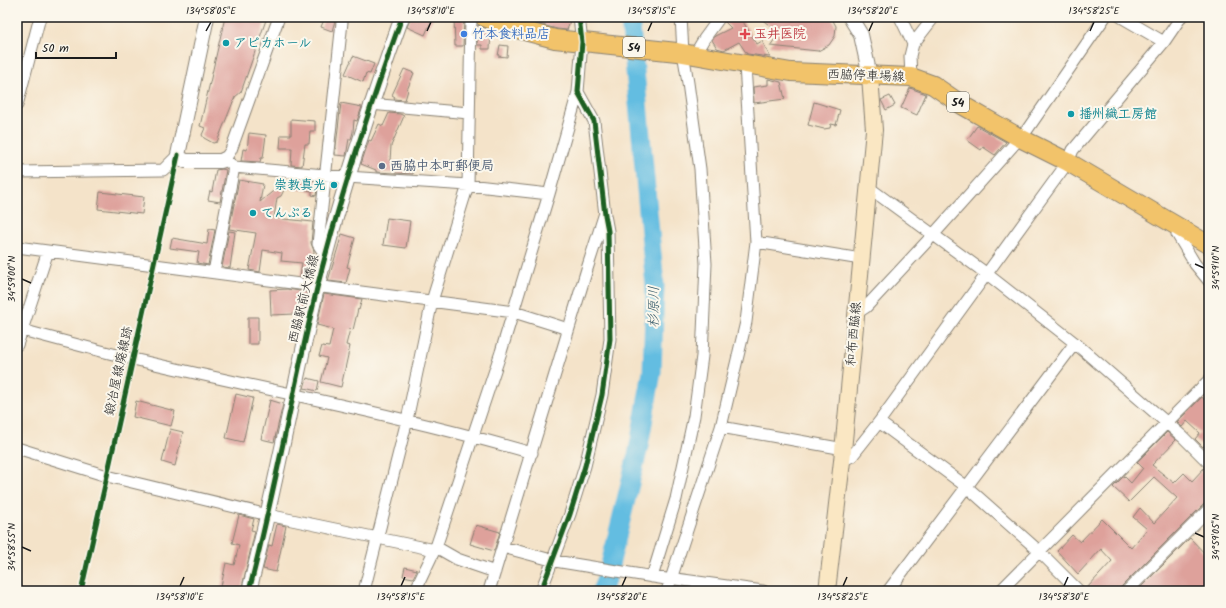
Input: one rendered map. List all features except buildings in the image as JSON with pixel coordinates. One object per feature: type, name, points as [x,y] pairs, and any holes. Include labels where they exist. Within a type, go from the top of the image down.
[{"type":"main road","name":"西脇停車場線","points":[[484,17],[517,29],[554,39],[685,53],[791,72],[911,77],[933,85],[962,105],[1020,138],[1068,162],[1209,245]]},
{"type":"main road","name":"和布西脇線","points":[[827,591],[843,454],[874,130],[870,76]]},
{"type":"street","points":[[17,105],[40,17]]},
{"type":"street","points":[[17,172],[163,170],[178,155],[207,17]]},
{"type":"street","points":[[214,272],[231,150],[279,17]]},
{"type":"street","points":[[326,256],[318,244],[343,17]]},
{"type":"street","name":"西脇駅前大橋線","points":[[249,591],[268,515],[293,394],[318,286],[347,177],[370,104],[402,17]]},
{"type":"street","points":[[364,591],[407,420],[432,301],[468,185],[471,17]]},
{"type":"street","points":[[415,591],[436,549],[514,312],[549,194],[578,92],[587,42],[579,17]]},
{"type":"street","points":[[650,577],[676,498],[694,416],[702,356],[706,264],[700,169],[688,83],[681,17]]},
{"type":"street","points":[[685,53],[704,39],[720,17]]},
{"type":"street","points":[[850,17],[861,35],[870,76]]},
{"type":"street","points":[[900,17],[913,44]]},
{"type":"street","points":[[911,77],[910,56],[913,44],[934,17]]},
{"type":"street","points":[[856,314],[866,307],[933,235],[1027,130],[1105,17]]},
{"type":"street","points":[[1121,17],[1164,42]]},
{"type":"street","points":[[721,427],[852,456],[879,422],[1068,162],[1073,150],[1164,42],[1181,17]]},
{"type":"street","points":[[667,591],[721,427],[746,322],[756,242],[745,64]]},
{"type":"street","points":[[541,591],[554,560],[585,466],[602,395],[610,339],[608,237],[594,120],[578,92]]},
{"type":"street","points":[[370,104],[469,113]]},
{"type":"street","points":[[178,155],[186,161],[221,161],[326,175],[468,185],[549,194]]},
{"type":"street","points":[[868,186],[987,274],[1075,343],[1183,437],[1209,463]]},
{"type":"street","points":[[489,591],[568,330],[605,215]]},
{"type":"street","points":[[1178,226],[1177,234],[1195,264],[1209,281]]},
{"type":"street","points":[[756,242],[861,259]]},
{"type":"street","points":[[17,247],[514,312],[568,330]]},
{"type":"street","points":[[17,345],[48,251]]},
{"type":"street","points":[[22,330],[133,358],[474,436],[532,453]]},
{"type":"street","points":[[888,591],[1075,343]]},
{"type":"street","points":[[1000,591],[1209,380]]},
{"type":"street","points":[[879,422],[967,487],[1039,551],[1079,591]]},
{"type":"street","points":[[17,448],[108,476],[268,515],[376,539],[436,549],[457,559],[495,572]]},
{"type":"street","points":[[1127,591],[1209,509]]},
{"type":"street","points":[[503,547],[554,560],[650,577],[744,590],[763,591]]},
{"type":"waterway","name":"杉原川","points":[[601,591],[607,577],[638,451],[652,372],[655,286],[630,17]]},
{"type":"cycle path","points":[[249,591],[267,516],[308,326],[335,219],[378,84],[402,17]]},
{"type":"cycle path","points":[[541,591],[570,514],[585,466],[602,395],[610,339],[608,231],[594,121],[578,92],[582,42],[579,17]]},
{"type":"cycle path","name":"鍛冶屋線廃線跡","points":[[81,591],[178,155]]},
{"type":"place","name":"竹本食料品店","points":[[464,34]]},
{"type":"place","name":"玉井医院","points":[[745,34]]},
{"type":"place","name":"アピカホール","points":[[226,43]]},
{"type":"place","name":"播州織工房館","points":[[1071,114]]},
{"type":"place","name":"西脇中本町郵便局","points":[[382,166]]},
{"type":"place","name":"崇教真光","points":[[334,185]]},
{"type":"place","name":"てんぷる","points":[[253,213]]}]
